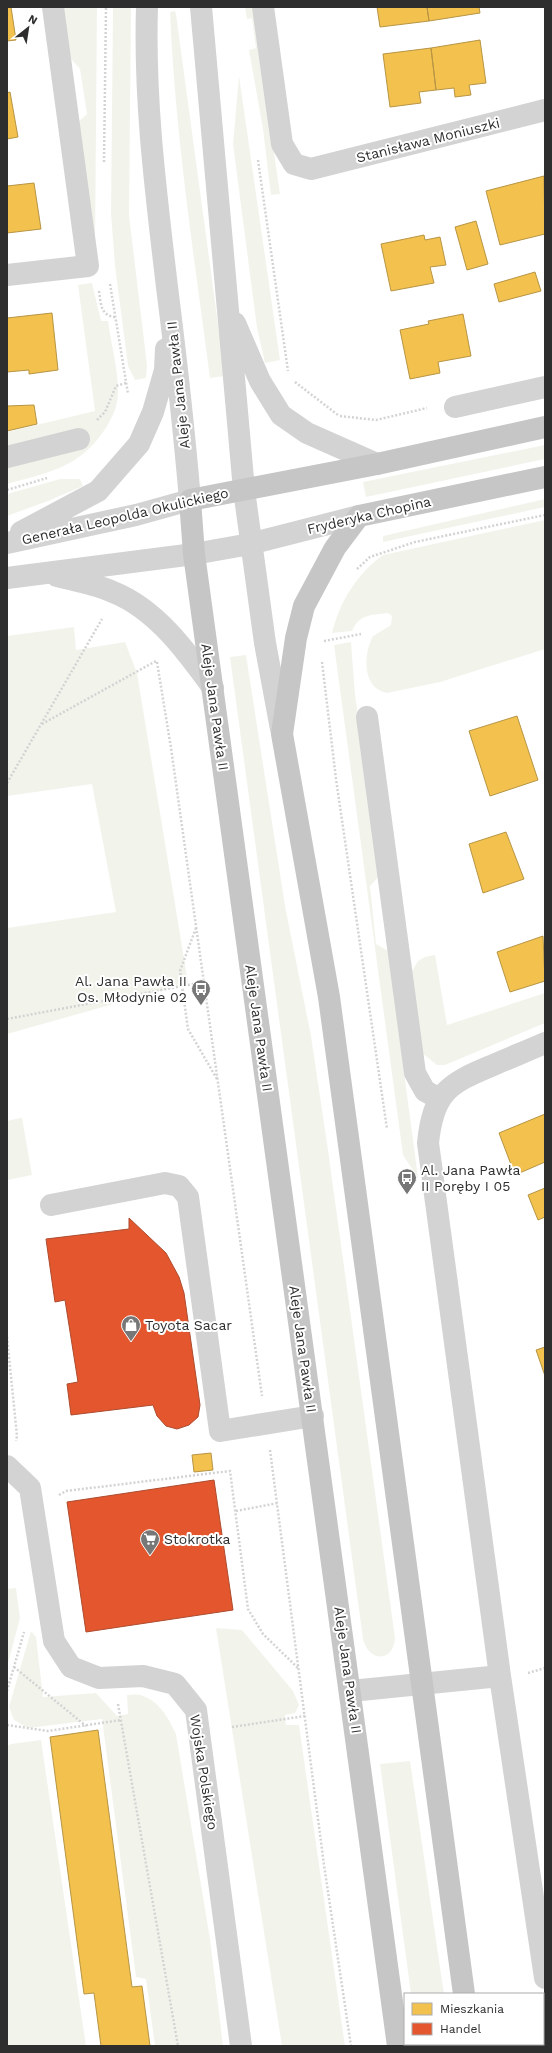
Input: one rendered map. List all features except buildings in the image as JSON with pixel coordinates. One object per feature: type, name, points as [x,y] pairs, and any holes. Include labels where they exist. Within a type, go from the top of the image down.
[{"type":"main road","points":[[244,490],[377,464],[545,427]]},
{"type":"main road","name":"Fryderyka Chopina","points":[[359,516],[545,477]]},
{"type":"main road","name":"Generała Leopolda Okulickiego","points":[[190,500],[244,490]]},
{"type":"main road","name":"Aleje Jana Pawła II","points":[[190,500],[194,554],[351,1691],[398,2046]]},
{"type":"main road","points":[[359,516],[335,548],[304,606],[296,638],[282,734],[328,997],[464,1993]]},
{"type":"street","points":[[7,275],[88,266],[53,7]]},
{"type":"street","name":"Aleje Jana Pawła II","points":[[147,7],[145,59],[153,175],[180,392],[190,500]]},
{"type":"street","points":[[202,7],[244,490],[250,544],[282,734]]},
{"type":"street","name":"Stanisława Moniuszki","points":[[263,7],[282,144],[294,164],[311,169],[545,110]]},
{"type":"street","points":[[7,541],[98,491],[139,444],[153,412],[165,370],[168,287]]},
{"type":"street","points":[[229,308],[260,381],[281,415],[307,433],[377,464]]},
{"type":"street","points":[[455,406],[545,387]]},
{"type":"street","points":[[7,457],[79,439]]},
{"type":"street","name":"Generała Leopolda Okulickiego","points":[[7,541],[136,515],[190,500]]},
{"type":"street","name":"Fryderyka Chopina","points":[[194,554],[250,544],[359,516]]},
{"type":"street","points":[[7,578],[194,554]]},
{"type":"street","points":[[46,573],[113,592],[147,612],[189,655],[213,688]]},
{"type":"street","points":[[367,717],[415,1073],[425,1091],[440,1100]]},
{"type":"street","points":[[545,1043],[462,1078],[448,1088],[433,1114],[428,1143],[500,1676],[542,1938],[545,1978]]},
{"type":"street","points":[[51,1205],[165,1183],[179,1186],[188,1197],[220,1431],[313,1416]]},
{"type":"street","name":"Wojska Polskiego","points":[[8,1466],[30,1488],[54,1641],[71,1667],[99,1678],[143,1676],[175,1684],[196,1710],[241,2046]]},
{"type":"street","points":[[351,1691],[500,1676]]},
{"type":"path","points":[[257,157],[289,378],[339,416],[376,420],[444,404],[455,406]]},
{"type":"path","points":[[99,289],[102,311],[107,315],[116,317]]},
{"type":"path","points":[[79,439],[105,412],[116,386],[126,383]]},
{"type":"path","points":[[339,416],[340,423]]},
{"type":"path","points":[[354,572],[370,557],[415,542],[545,515]]},
{"type":"path","points":[[7,783],[101,619]]},
{"type":"path","points":[[320,641],[361,634]]},
{"type":"path","points":[[40,725],[156,660],[171,748],[219,1081],[278,1503],[324,1865],[351,2046]]},
{"type":"path","points":[[322,661],[336,779],[387,1129]]},
{"type":"path","points":[[196,926],[180,972],[188,1029],[219,1081]]},
{"type":"path","points":[[7,1019],[204,982]]},
{"type":"path","points":[[7,1337],[17,1436],[8,1466]]},
{"type":"path","points":[[33,1510],[66,1490],[230,1471],[248,1609],[263,1634],[300,1669]]},
{"type":"path","points":[[236,1511],[278,1503]]},
{"type":"path","points":[[14,1667],[86,1726]]},
{"type":"path","points":[[114,1678],[178,2046]]},
{"type":"path","points":[[232,1727],[305,1716]]},
{"type":"path","points":[[7,1725],[48,1731],[121,1720]]},
{"type":"shaded area","points":[[63,7],[97,7],[95,246],[78,122],[87,114],[80,69],[71,59]]},
{"type":"shaded area","points":[[113,7],[131,7],[129,215],[147,365],[146,378],[135,380],[128,366],[115,266],[111,213]]},
{"type":"shaded area","points":[[245,7],[253,7],[280,194],[271,195],[263,129],[249,50],[256,48],[252,18],[247,19]]},
{"type":"shaded area","points":[[175,11],[225,376],[210,378],[186,195],[176,104],[170,12]]},
{"type":"shaded area","points":[[239,76],[280,360],[265,363],[257,328],[233,144]]},
{"type":"shaded area","points":[[92,283],[101,321],[108,321],[116,365],[118,396],[114,414],[97,440],[87,451],[76,459],[51,471],[7,484],[7,432],[95,411],[78,285]]},
{"type":"shaded area","points":[[545,445],[545,459],[366,497],[363,482]]},
{"type":"shaded area","points":[[60,479],[80,479],[83,486],[7,516],[7,494]]},
{"type":"shaded area","points":[[545,499],[545,507],[383,542],[383,536]]},
{"type":"shaded area","points":[[545,520],[545,649],[440,682],[387,693],[379,690],[373,685],[369,678],[366,661],[367,652],[373,636],[391,625],[392,616],[388,613],[367,616],[358,621],[352,631],[332,633],[335,621],[351,589],[365,571],[383,555]]},
{"type":"shaded area","points":[[74,627],[76,650],[125,642],[137,673],[188,983],[7,1034],[7,928],[116,912],[92,784],[7,796],[7,636]]},
{"type":"shaded area","points":[[351,642],[355,695],[382,873],[370,886],[376,944],[388,951],[418,1178],[403,1155],[334,645]]},
{"type":"shaded area","points":[[246,655],[285,906],[311,1036],[395,1638],[394,1646],[390,1652],[381,1656],[375,1656],[370,1652],[363,1639],[230,657]]},
{"type":"shaded area","points":[[435,955],[447,1025],[545,993],[545,1023],[445,1065],[437,1065],[417,1049],[411,973],[418,961],[425,957]]},
{"type":"shaded area","points":[[22,1118],[32,1175],[7,1180],[7,1121]]},
{"type":"shaded area","points":[[16,1588],[20,1618],[7,1667],[7,1589]]},
{"type":"shaded area","points":[[216,1628],[242,1630],[293,1691],[299,1705],[295,1713],[285,1715],[286,1725],[299,1725],[345,2046],[282,2046]]},
{"type":"shaded area","points":[[31,1631],[36,1637],[43,1697],[96,1693],[117,1716],[128,1714],[127,1695],[140,1695],[147,1697],[158,1706],[167,1716],[176,1734],[210,1939],[223,2046],[155,2046],[146,1979],[136,1977],[102,1719],[28,1728],[14,1720],[9,1707]]},
{"type":"shaded area","points":[[41,1740],[86,2046],[7,2046],[7,1746],[11,1744]]},
{"type":"shaded area","points":[[410,1761],[444,1993],[411,1993],[380,1764]]},
{"type":"place","name":"Al. Jana Pawła II Os. Młodynie 02","points":[[201,1006]]},
{"type":"place","name":"Al. Jana Pawła II Poręby I 05","points":[[407,1195]]},
{"type":"place","name":"Toyota Sacar","points":[[131,1342]]},
{"type":"place","name":"Stokrotka","points":[[150,1556]]}]
